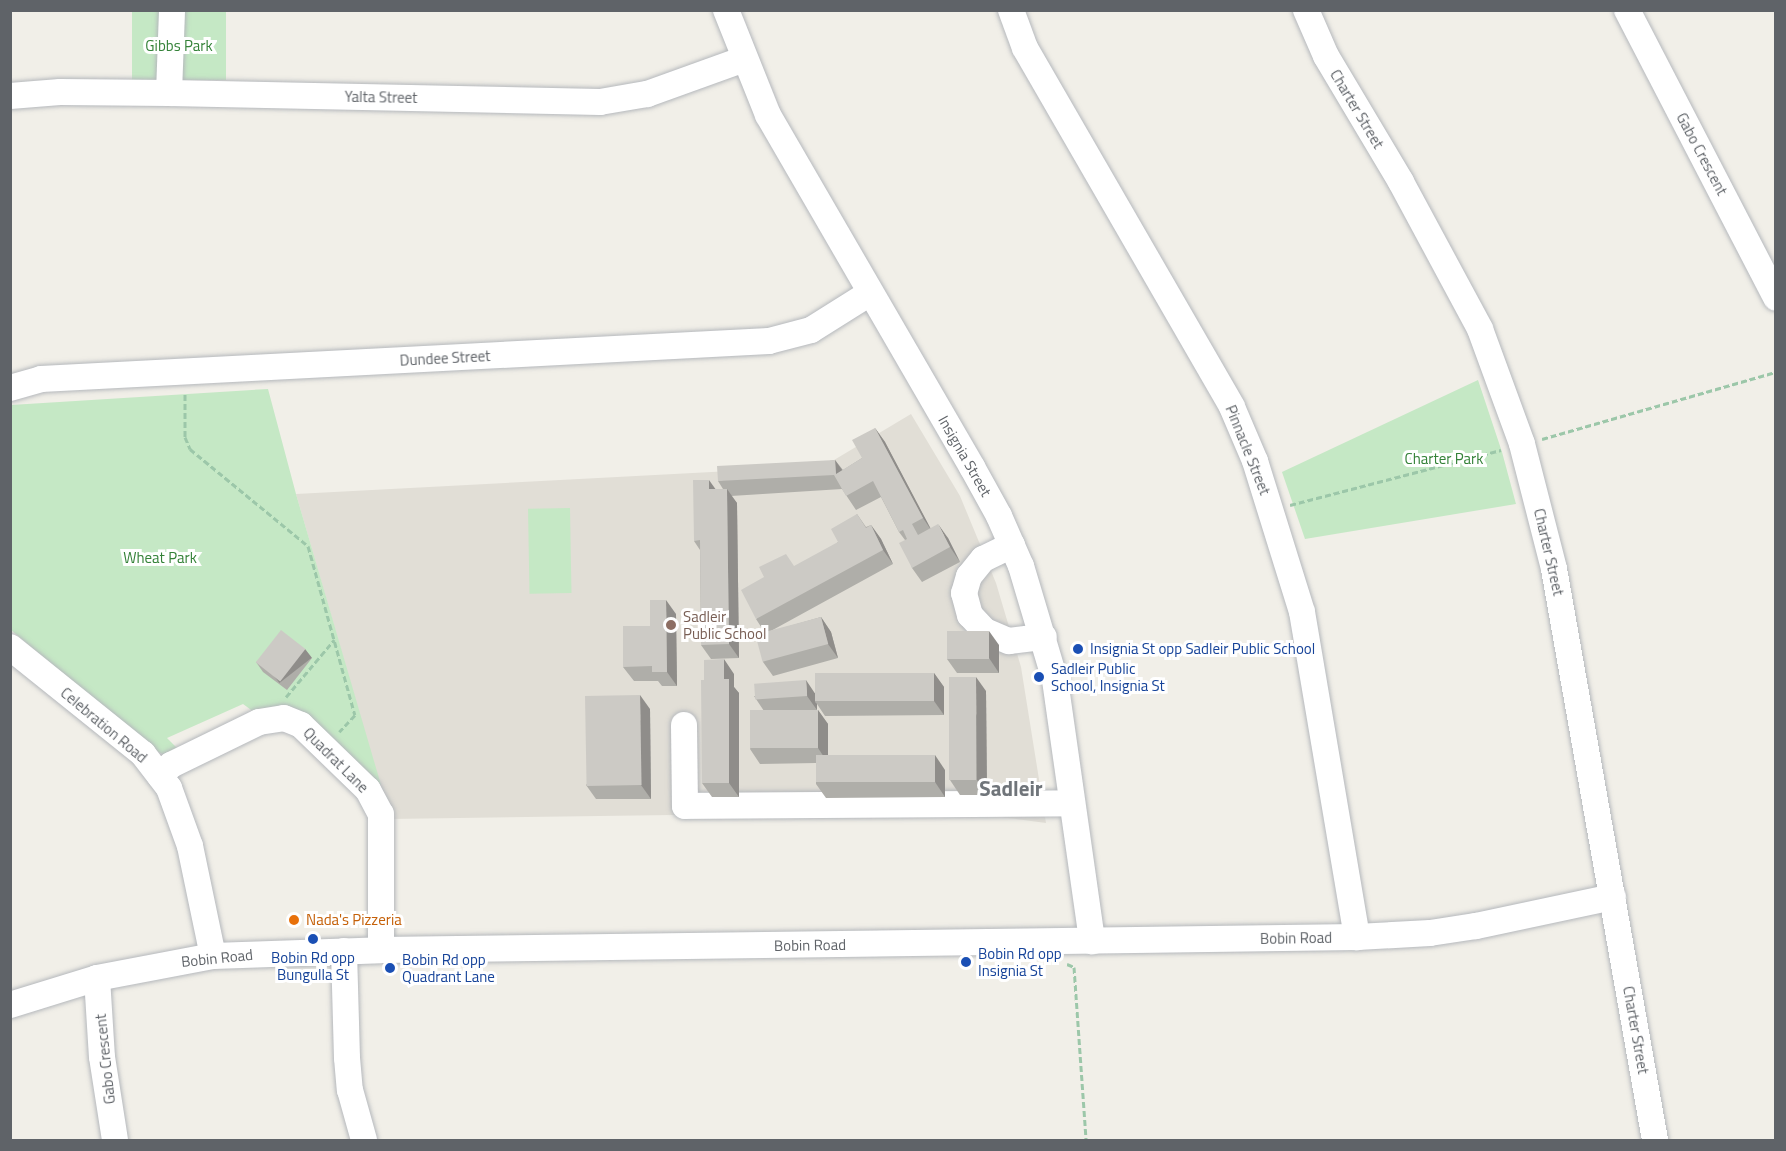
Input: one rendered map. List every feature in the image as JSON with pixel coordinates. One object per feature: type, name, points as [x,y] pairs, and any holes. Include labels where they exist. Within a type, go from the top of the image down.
[{"type":"street","points":[[169,93],[172,10]]},
{"type":"street","name":"Insignia Street","points":[[726,10],[768,115],[972,467],[1012,545],[1044,637],[1055,680],[1092,941]]},
{"type":"street","name":"Pinnacle Street","points":[[1011,10],[1025,48],[1232,407],[1255,461],[1302,612],[1357,937]]},
{"type":"street","name":"Charter Street","points":[[1306,10],[1326,56],[1412,201],[1475,319],[1518,435],[1554,569],[1655,1140]]},
{"type":"street","name":"Gabo Crescent","points":[[1627,10],[1776,298]]},
{"type":"street","name":"Yalta Street","points":[[10,96],[60,92],[169,93],[600,102],[647,94],[744,59]]},
{"type":"street","name":"Dundee Street","points":[[10,388],[41,379],[769,341],[811,330],[870,293]]},
{"type":"street","points":[[1012,545],[983,559],[969,576],[964,592],[970,615],[985,632],[1009,642],[1044,637]]},
{"type":"street","name":"Celebration Road","points":[[10,647],[143,754],[169,788],[190,846],[213,956]]},
{"type":"street","name":"Quadrat Lane","points":[[160,776],[171,765],[259,722],[284,718],[301,725],[326,746],[368,790],[381,814],[381,950]]},
{"type":"street","points":[[684,725],[685,806],[1072,804]]},
{"type":"street","name":"Bobin Road","points":[[10,1005],[97,978],[213,956],[381,950],[1357,937],[1453,929],[1613,897]]},
{"type":"street","points":[[344,951],[346,1058],[350,1090],[364,1140]]},
{"type":"street","name":"Gabo Crescent","points":[[97,978],[102,1057],[115,1140]]},
{"type":"path","points":[[186,371],[185,437],[190,449],[308,546],[355,715],[326,746]]},
{"type":"path","points":[[1534,441],[1776,372]]},
{"type":"path","points":[[1285,506],[1504,449]]},
{"type":"path","points":[[275,720],[280,705],[334,640]]},
{"type":"path","points":[[1059,961],[1074,967],[1086,1140]]},
{"type":"shaded area","name":"Sadleir Public School","points":[[911,414],[960,496],[996,583],[1021,667],[1046,823],[954,811],[390,819],[296,494],[824,466]]},
{"type":"green space","name":"Gibbs Park","points":[[132,11],[226,11],[226,80],[132,80]]},
{"type":"green space","name":"Charter Park","points":[[1478,380],[1502,452],[1516,504],[1305,539],[1282,472]]},
{"type":"green space","name":"Wheat Park","points":[[268,389],[296,494],[381,785],[309,720],[258,715],[243,704],[167,738],[180,751],[165,755],[156,751],[11,630],[11,405]]},
{"type":"green space","points":[[570,508],[571,593],[529,594],[528,509]]},
{"type":"building","points":[[875,428],[923,518],[912,524],[918,535],[938,524],[950,547],[912,568],[899,543],[907,539],[903,530],[899,532],[873,481],[846,496],[834,475],[718,481],[717,466],[835,460],[836,474],[862,458],[852,440]]},
{"type":"building","points":[[693,480],[709,480],[709,489],[727,489],[729,644],[701,645],[700,540],[694,541]]},
{"type":"building","points":[[857,514],[866,528],[871,525],[883,550],[756,619],[741,590],[764,577],[759,567],[786,554],[794,566],[838,542],[831,529]]},
{"type":"building","points":[[650,600],[666,600],[667,672],[652,672],[652,666],[623,667],[623,626],[650,626]]},
{"type":"building","points":[[821,617],[828,644],[763,662],[755,635]]},
{"type":"building","points":[[281,630],[305,649],[280,681],[256,662]]},
{"type":"building","points":[[947,631],[989,631],[989,659],[947,659]]},
{"type":"building","points":[[724,659],[724,679],[729,679],[729,783],[702,783],[701,680],[704,680],[704,660]]},
{"type":"building","points":[[815,673],[934,673],[934,701],[815,701]]},
{"type":"building","points":[[949,677],[976,677],[976,780],[949,780]]},
{"type":"building","points":[[806,680],[807,696],[755,700],[754,684]]},
{"type":"building","points":[[640,695],[642,785],[587,786],[585,696]]},
{"type":"building","points":[[750,710],[818,710],[818,748],[750,748]]},
{"type":"building","points":[[816,755],[935,755],[935,782],[816,782]]},
{"type":"place","name":"Sadleir Public School","points":[[671,625]]},
{"type":"place","name":"Insignia St opp Sadleir Public School","points":[[1078,649]]},
{"type":"place","name":"Sadleir Public School, Insignia St","points":[[1039,677]]},
{"type":"place","name":"Nada's Pizzeria","points":[[294,920]]},
{"type":"place","name":"Bobin Rd opp Bungulla St","points":[[313,939]]},
{"type":"place","name":"Bobin Rd opp Insignia St","points":[[966,962]]},
{"type":"place","name":"Bobin Rd opp Quadrant Lane","points":[[390,968]]},
{"type":"district","name":"Sadleir","points":[[1011,788]]}]
